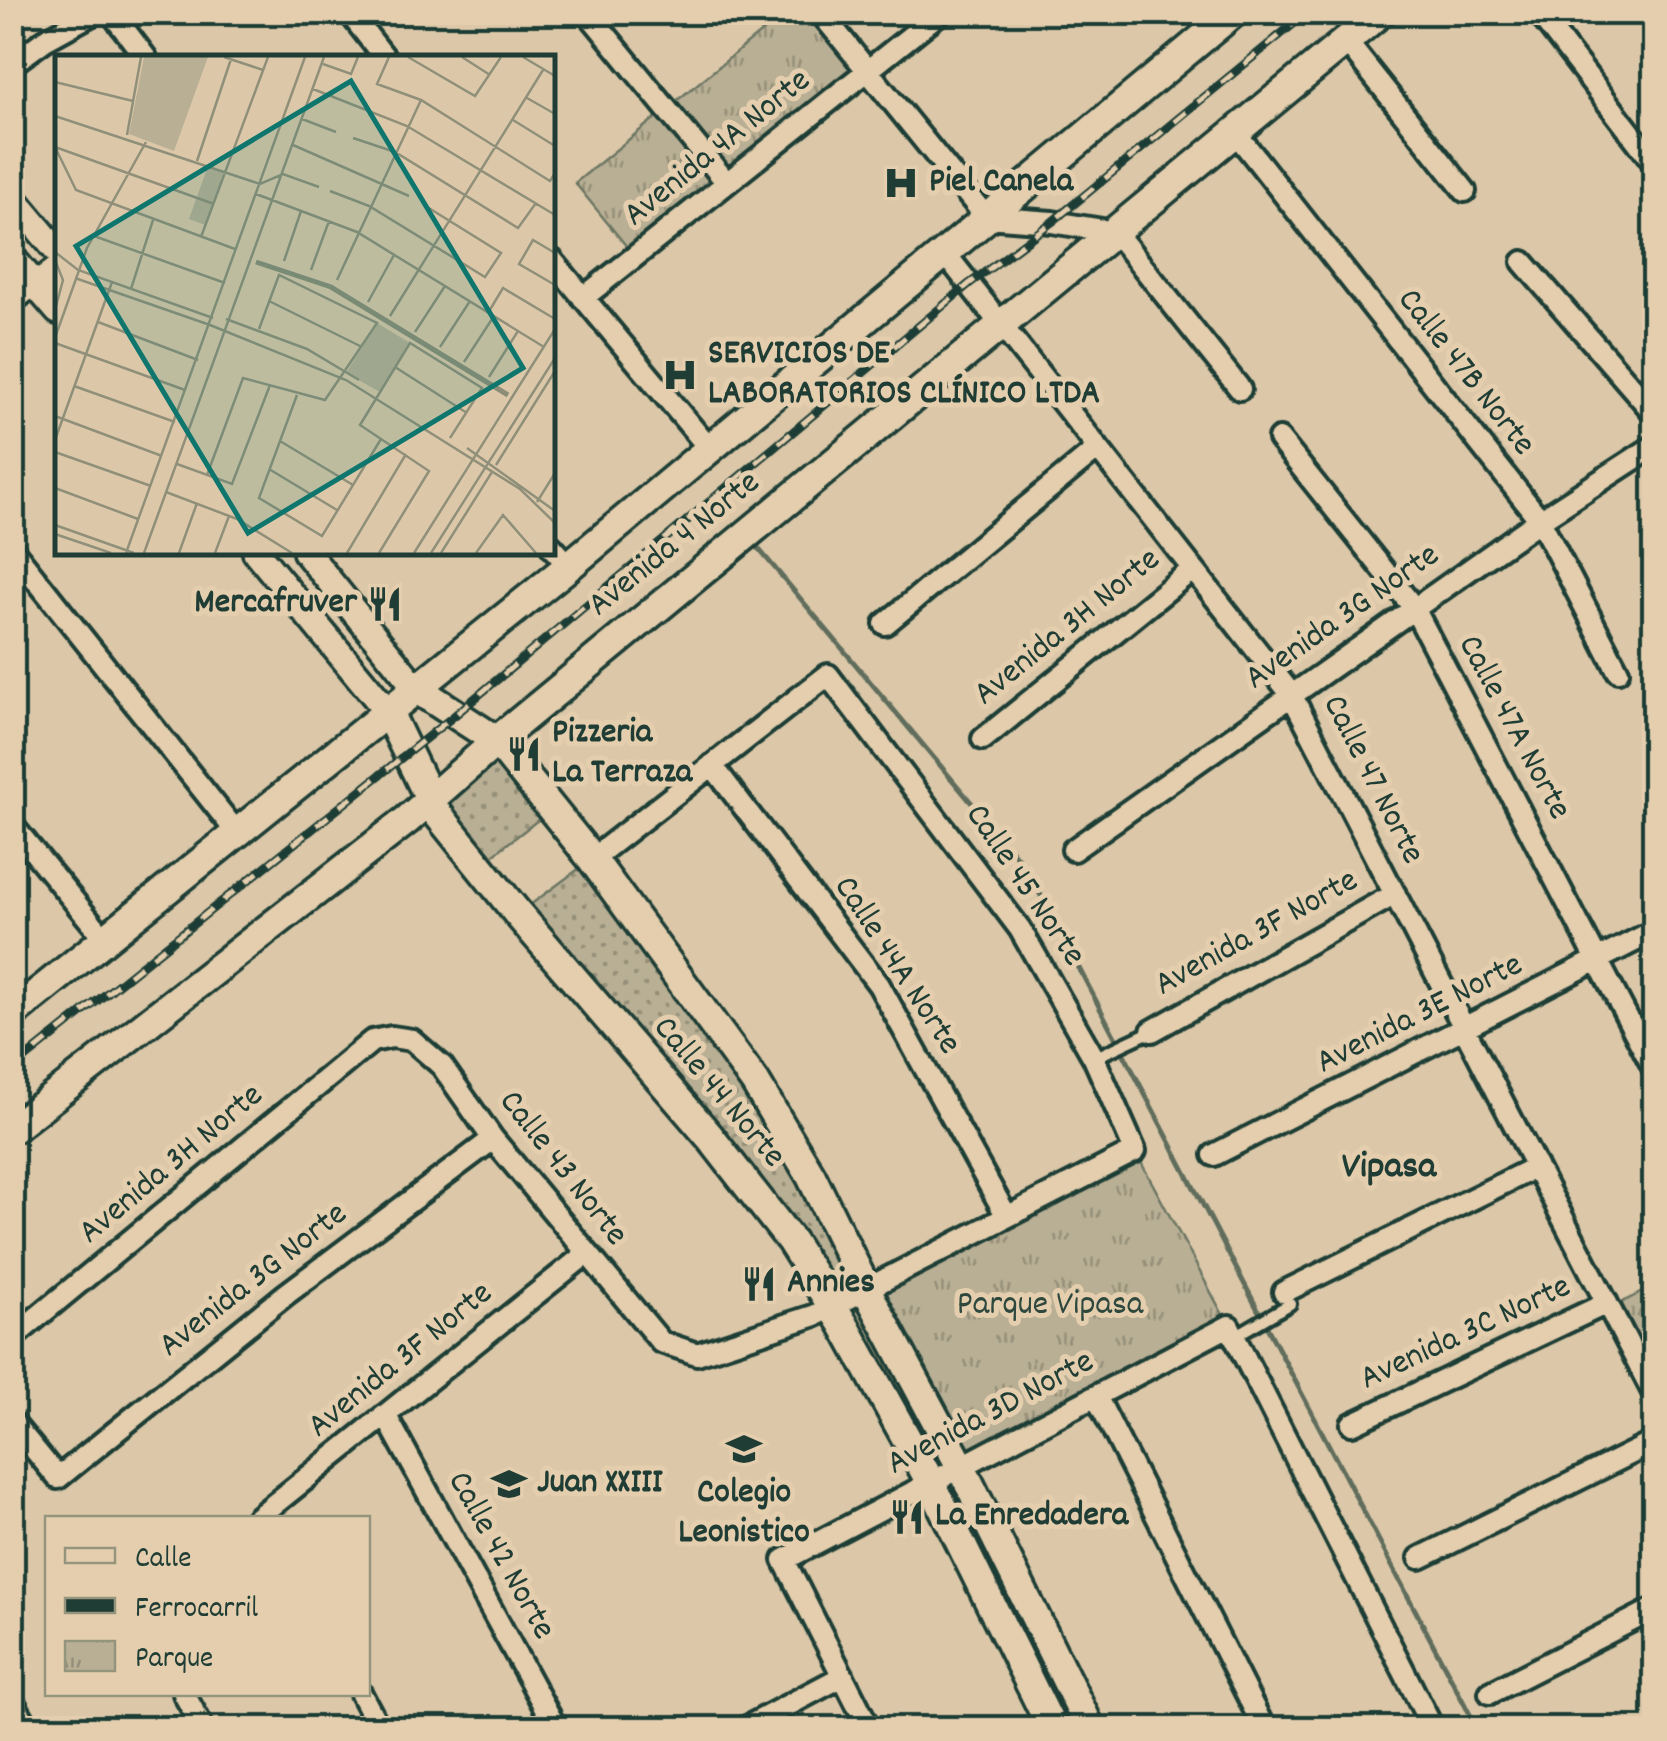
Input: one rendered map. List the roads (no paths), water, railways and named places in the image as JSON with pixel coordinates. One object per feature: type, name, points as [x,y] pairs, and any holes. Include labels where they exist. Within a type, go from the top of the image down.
[{"type":"main road","name":"Avenida 4 Norte","points":[[12,1014],[418,688],[560,556],[708,447],[1234,12]]},
{"type":"main road","name":"Avenida 4 Norte","points":[[12,1129],[430,801],[497,741],[1380,12]]},
{"type":"main road","name":"Calle 44 Norte","points":[[418,688],[497,741],[592,859],[755,1082],[811,1176],[866,1289],[962,1467],[1090,1728]]},
{"type":"main road","name":"Calle 44 Norte","points":[[388,712],[430,801],[518,914],[710,1137],[791,1241],[833,1306],[931,1483],[1052,1728]]},
{"type":"street","points":[[12,64],[45,40],[96,12]]},
{"type":"street","points":[[111,12],[144,55]]},
{"type":"street","points":[[348,12],[383,55]]},
{"type":"street","points":[[587,12],[727,183]]},
{"type":"street","points":[[820,12],[986,217],[1115,232],[1240,390]]},
{"type":"street","name":"Avenida 4A Norte","points":[[583,298],[941,12]]},
{"type":"street","points":[[1538,12],[1654,164]]},
{"type":"street","points":[[1346,41],[1466,191]]},
{"type":"street","name":"Calle 47B Norte","points":[[1235,132],[1540,520],[1618,670]]},
{"type":"street","points":[[12,197],[55,248]]},
{"type":"street","name":"Calle 47 Norte","points":[[944,252],[1292,694],[1654,1394]]},
{"type":"street","points":[[12,258],[55,307]]},
{"type":"street","points":[[1523,262],[1654,413]]},
{"type":"street","points":[[555,264],[708,447]]},
{"type":"street","points":[[12,302],[55,268]]},
{"type":"street","name":"Calle 47A Norte","points":[[1280,440],[1414,608],[1654,1070]]},
{"type":"street","name":"Avenida 3G Norte","points":[[1073,850],[1540,520],[1654,446]]},
{"type":"street","points":[[885,624],[1098,448]]},
{"type":"street","points":[[12,549],[238,834]]},
{"type":"street","name":"Calle 44 Norte","points":[[258,555],[388,712]]},
{"type":"street","name":"Calle 44 Norte","points":[[308,555],[418,688]]},
{"type":"street","name":"Avenida 3H Norte","points":[[983,739],[1193,569]]},
{"type":"street","name":"Calle 45 Norte","points":[[712,765],[828,675],[1011,917],[1094,1058],[1135,1151],[1006,1216]]},
{"type":"street","points":[[592,859],[712,765]]},
{"type":"street","name":"Calle 44A Norte","points":[[712,765],[879,985],[1006,1216]]},
{"type":"street","points":[[12,825],[105,939]]},
{"type":"street","name":"Avenida 3F Norte","points":[[1146,1034],[1395,894]]},
{"type":"street","name":"Avenida 3E Norte","points":[[1214,1155],[1654,930]]},
{"type":"street","name":"Calle 43 Norte","points":[[372,1041],[392,1037],[412,1040],[442,1066],[493,1139],[661,1342],[697,1354],[766,1333],[833,1306]]},
{"type":"street","name":"Avenida 3H Norte","points":[[12,1338],[372,1041]]},
{"type":"street","name":"Avenida 3G Norte","points":[[12,1422],[58,1478],[285,1294],[493,1139]]},
{"type":"street","points":[[1287,1298],[1536,1167]]},
{"type":"street","points":[[833,1306],[1006,1216]]},
{"type":"street","name":"Avenida 3F Norte","points":[[264,1516],[586,1254]]},
{"type":"street","name":"Avenida 3C Norte","points":[[1352,1424],[1608,1303]]},
{"type":"street","points":[[1237,1329],[1424,1726]]},
{"type":"street","name":"Avenida 3D Norte","points":[[843,1676],[784,1560],[1096,1396],[1237,1329]]},
{"type":"street","points":[[1096,1396],[1264,1728]]},
{"type":"street","name":"Calle 42 Norte","points":[[386,1416],[556,1728]]},
{"type":"street","points":[[1420,1558],[1654,1442]]},
{"type":"street","points":[[1490,1693],[1654,1609]]},
{"type":"street","points":[[746,1728],[843,1676],[869,1728]]},
{"type":"street","points":[[185,1696],[203,1728]]},
{"type":"street","points":[[362,1696],[380,1728]]},
{"type":"street","points":[[12,1700],[28,1728]]},
{"type":"lane","points":[[1094,1058],[1146,1034]]},
{"type":"lane","points":[[1237,1329],[1270,1315],[1287,1298]]},
{"type":"waterway","points":[[758,548],[1027,869],[1477,1728]]},
{"type":"railway","points":[[12,1069],[455,715],[969,284],[1052,222],[1308,12]]},
{"type":"place","name":"Piel Canela","points":[[901,183]]},
{"type":"place","name":"SERVICIOS DE LABORATORIOS CLÍNICO LTDA","points":[[680,375]]},
{"type":"place","name":"Mercafruver","points":[[385,604]]},
{"type":"place","name":"Pizzeria La Terraza","points":[[524,754]]},
{"type":"place","name":"Annies","points":[[759,1284]]},
{"type":"place","name":"Colegio Leonistico","points":[[744,1449]]},
{"type":"place","name":"Juan XXIII","points":[[509,1484]]},
{"type":"place","name":"La Enredadera","points":[[907,1517]]},
{"type":"district","name":"Vipasa","points":[[1389,1168]]},
{"type":"park label","name":"Parque Vipasa","points":[[1050,1306]]}]
